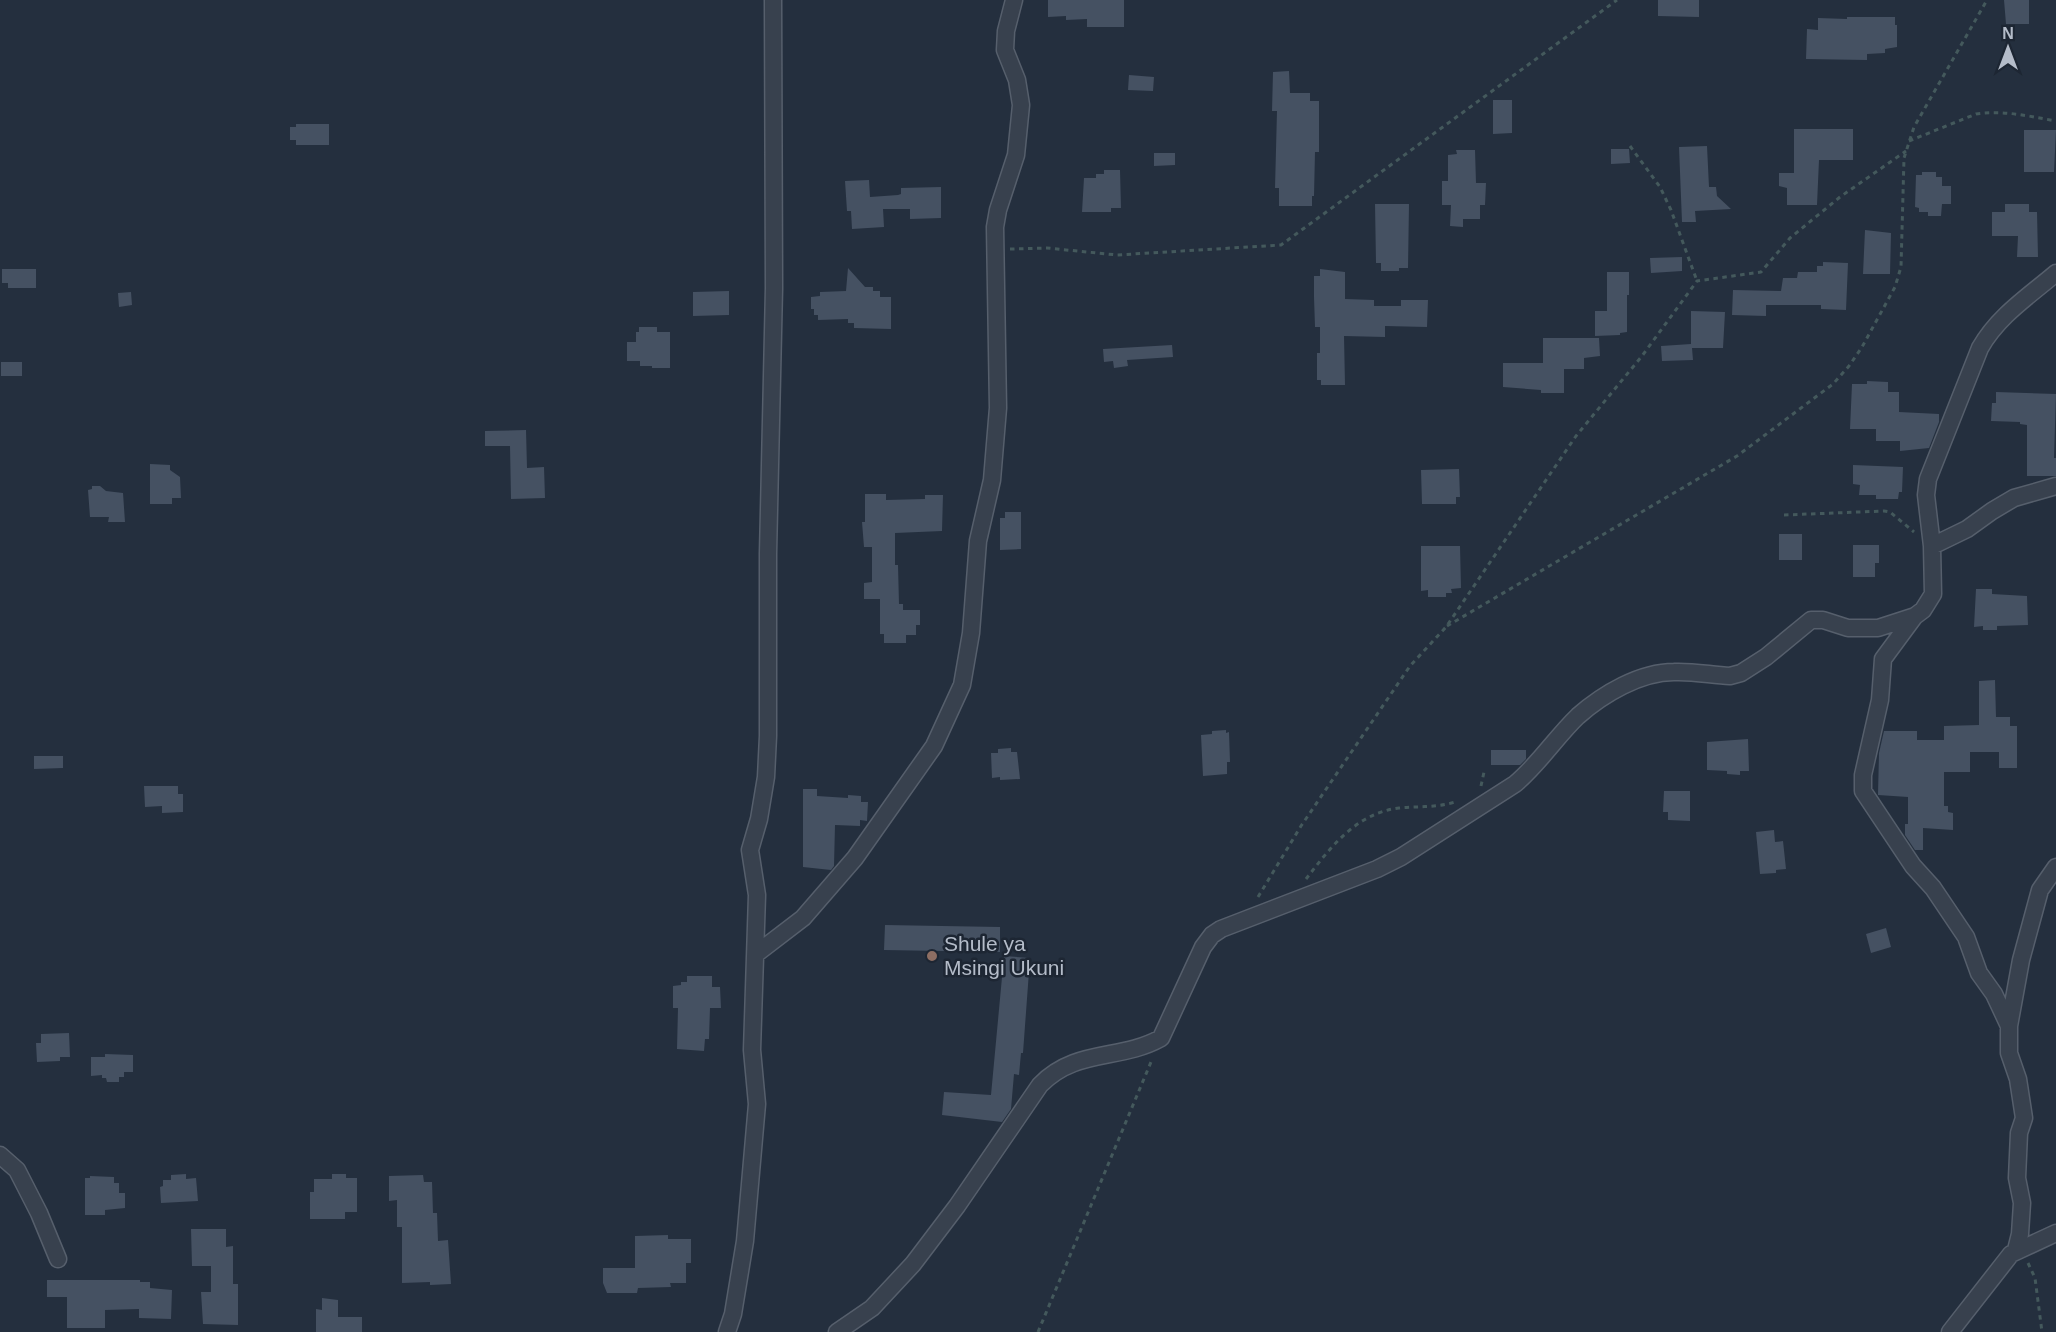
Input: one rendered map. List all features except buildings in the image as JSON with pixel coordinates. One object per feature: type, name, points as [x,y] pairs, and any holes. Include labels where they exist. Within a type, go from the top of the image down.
[{"type":"street","points":[[727,1332],[745,1241],[756,1114],[752,1050],[757,895],[750,850],[759,819],[766,777],[768,736],[768,554],[774,288],[773,0]]},
{"type":"street","points":[[756,954],[803,918],[855,858],[934,746],[962,684],[971,633],[978,541],[992,480],[998,420],[995,218],[1016,155],[1021,105],[1017,80],[1005,50],[1006,31],[1014,0]]},
{"type":"street","points":[[2009,1026],[1994,994],[1979,973],[1966,937],[1933,888],[1913,866],[1863,790],[1863,775],[1880,700],[1883,659],[1915,616],[1923,610],[1933,594],[1932,546],[1926,495],[1928,479],[1980,348],[1996,323],[2056,273]]},
{"type":"street","points":[[1932,546],[1968,529],[1992,510],[2014,498],[2056,486]]},
{"type":"street","points":[[837,1332],[872,1308],[913,1264],[957,1206],[1040,1085],[1050,1076],[1079,1060],[1135,1050],[1161,1038],[1203,947],[1212,935],[1221,929],[1389,864],[1515,784],[1531,770],[1578,716],[1618,687],[1673,672],[1738,675],[1766,657],[1811,620],[1823,620],[1848,628],[1878,628],[1915,616]]},
{"type":"street","points":[[2018,1249],[2022,1203],[2017,1179],[2019,1133],[2024,1118],[2018,1079],[2008,1053],[2009,1026],[2021,960],[2040,890],[2056,867]]},
{"type":"street","points":[[0,1155],[17,1170],[39,1213],[58,1259]]},
{"type":"street","points":[[1950,1332],[2007,1258],[2018,1249],[2056,1233]]},
{"type":"path","points":[[995,249],[1047,248],[1117,255],[1281,245],[1617,0]]},
{"type":"path","points":[[1446,627],[1737,456],[1833,384],[1862,347],[1895,287],[1901,267],[1904,158],[1909,141],[1914,127],[1987,0]]},
{"type":"path","points":[[1909,141],[1976,114],[2007,112],[2056,121]]},
{"type":"path","points":[[1630,146],[1660,187],[1697,281]]},
{"type":"path","points":[[1244,920],[1301,826],[1410,666],[1446,627],[1576,436],[1642,356],[1697,281],[1761,272],[1790,238],[1840,197],[1906,151]]},
{"type":"path","points":[[1784,515],[1884,510],[1890,512],[1932,546]]},
{"type":"path","points":[[1479,792],[1484,772]]},
{"type":"path","points":[[1287,904],[1334,843],[1355,826],[1386,811],[1398,808],[1428,807],[1456,802]]},
{"type":"path","points":[[1038,1332],[1161,1038]]},
{"type":"path","points":[[2018,1249],[2035,1278],[2042,1332]]},
{"type":"place","name":"Shule ya Msingi Ukuni","points":[[932,956]]}]
